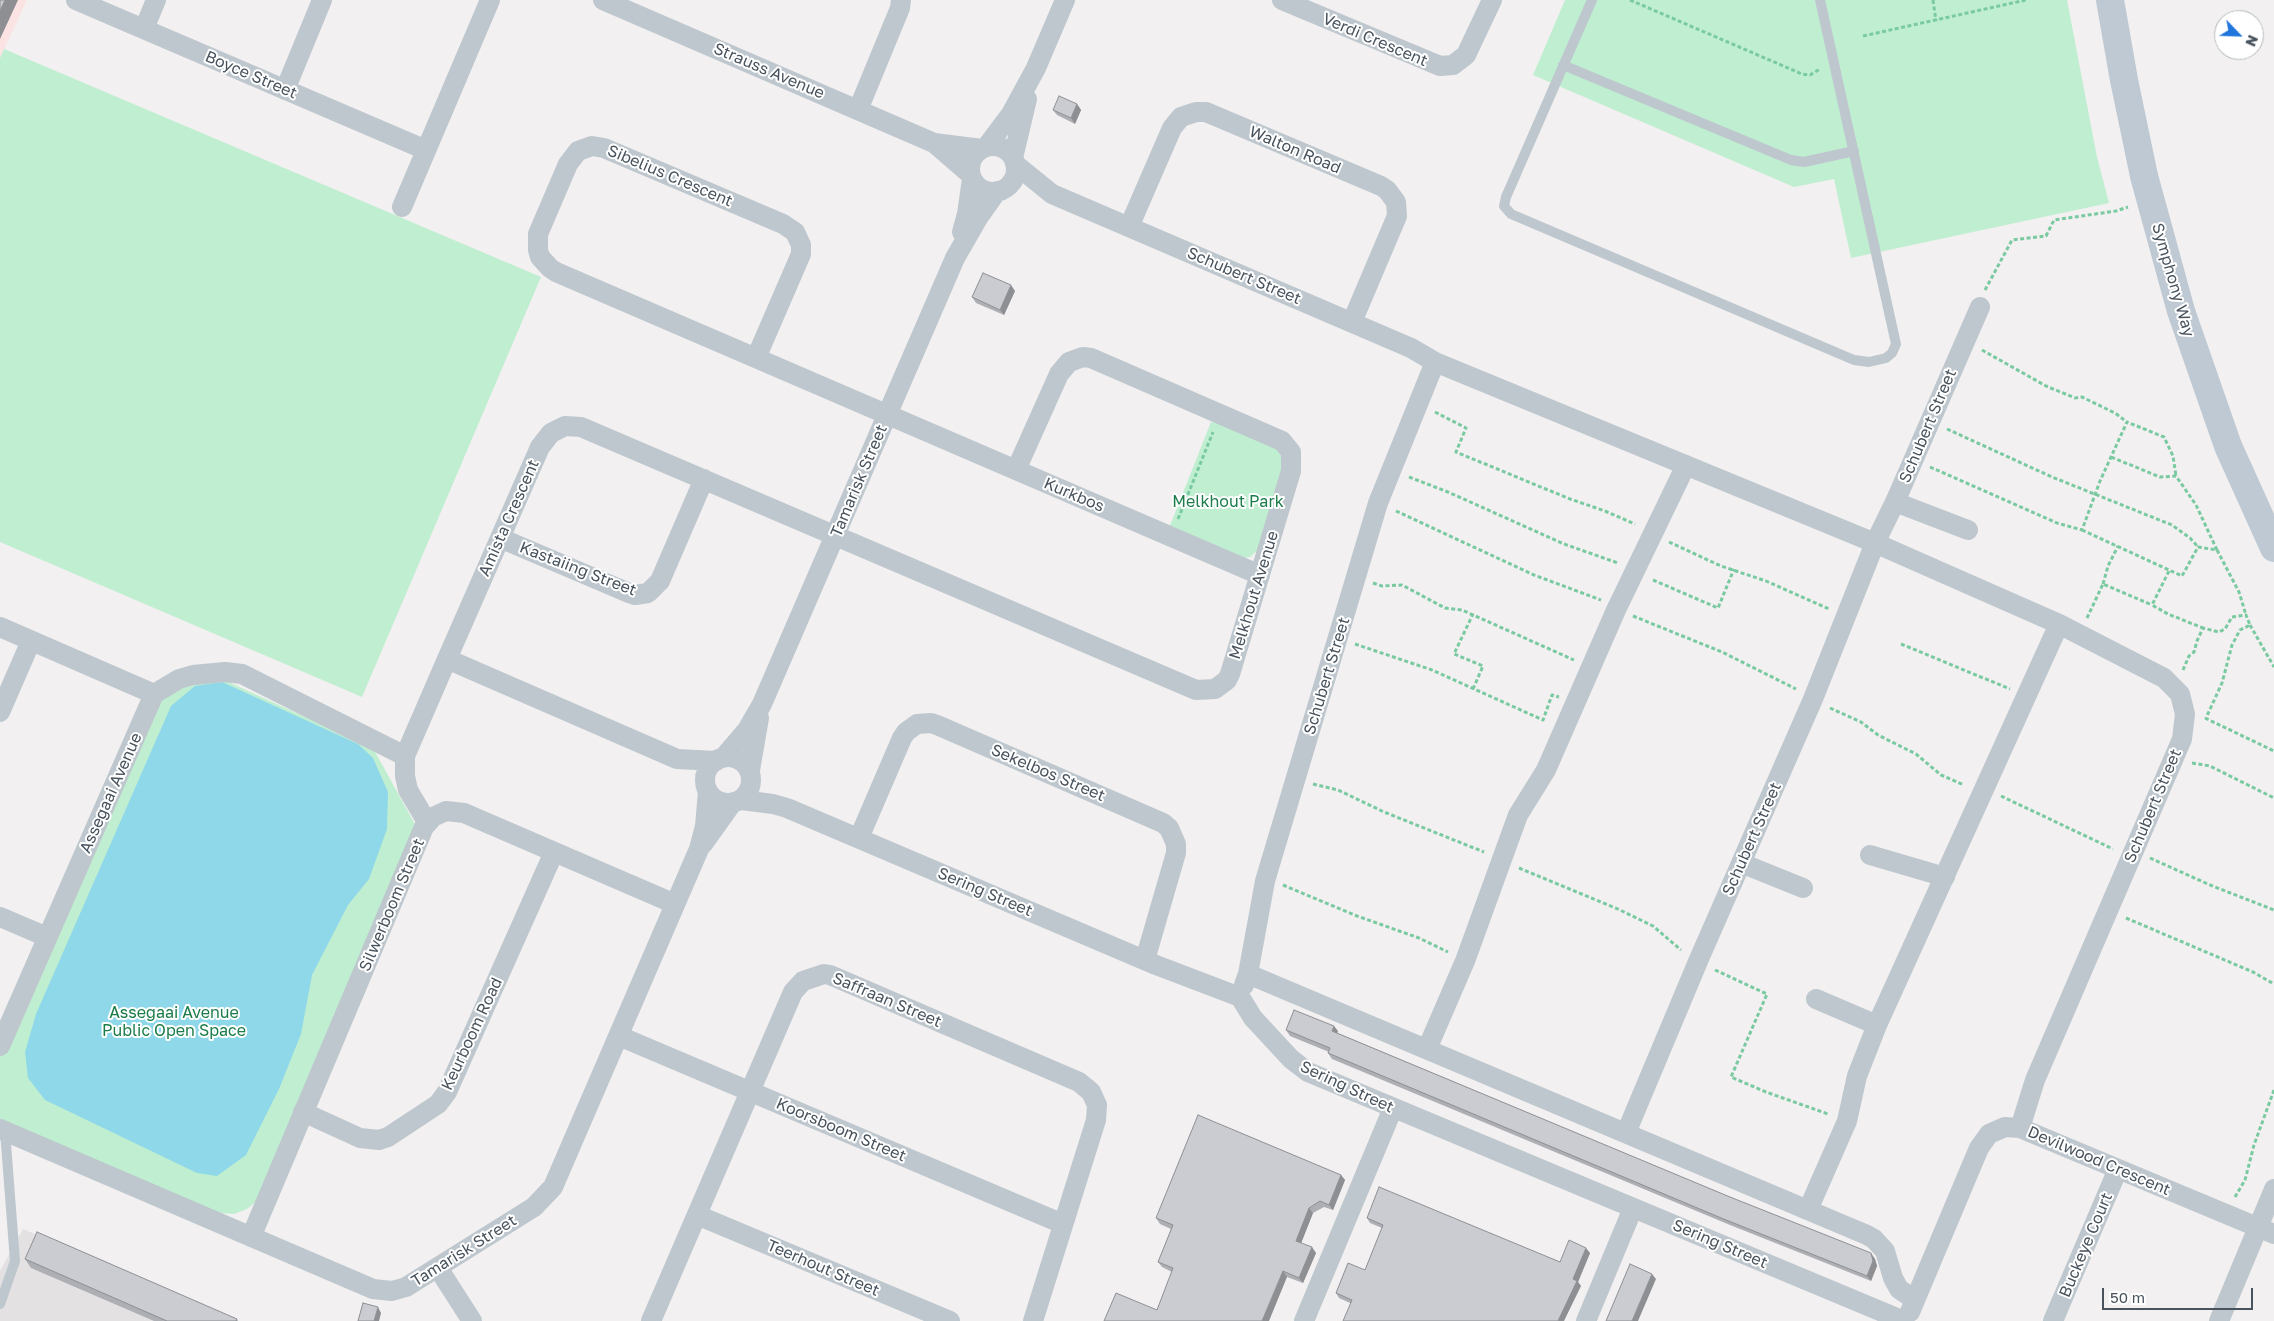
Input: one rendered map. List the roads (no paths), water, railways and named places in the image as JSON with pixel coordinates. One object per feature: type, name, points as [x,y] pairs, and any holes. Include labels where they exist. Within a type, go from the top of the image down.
[{"type":"main road","name":"Symphony Way","points":[[2110,0],[2144,176],[2181,311],[2228,446],[2274,548]]},
{"type":"street","name":"Boyce Street","points":[[76,0],[426,150]]},
{"type":"street","points":[[144,29],[156,0]]},
{"type":"street","points":[[285,90],[322,0]]},
{"type":"street","points":[[402,207],[490,0]]},
{"type":"street","name":"Strauss Avenue","points":[[603,0],[639,7],[858,110],[934,143],[985,148]]},
{"type":"street","points":[[858,110],[900,8],[901,0]]},
{"type":"street","points":[[1036,68],[1021,117],[1014,161],[1014,179],[1000,190],[987,191],[979,187],[971,177],[972,159],[985,148],[1010,114],[1036,68],[1066,0]]},
{"type":"street","name":"Verdi Crescent","points":[[1282,0],[1440,66],[1453,64],[1466,56],[1492,0]]},
{"type":"street","name":"Walton Road","points":[[1129,227],[1172,128],[1181,117],[1196,112],[1206,112],[1380,186],[1392,195],[1398,209],[1398,216],[1352,322]]},
{"type":"street","name":"Strauss Avenue","points":[[934,143],[971,177]]},
{"type":"street","name":"Sibelius Crescent","points":[[756,358],[801,254],[801,245],[795,232],[783,224],[604,148],[592,146],[578,151],[568,164],[538,234],[538,250],[545,264],[556,272],[756,358],[887,414]]},
{"type":"street","points":[[985,148],[1002,148],[1014,161]]},
{"type":"street","name":"Schubert Street","points":[[1014,161],[1052,194],[1352,322],[1411,348],[1436,362],[1875,543],[2058,624],[2164,678],[2180,694],[2185,714],[2182,739],[2036,1080],[2020,1128]]},
{"type":"street","name":"Tamarisk Street","points":[[955,258],[967,214],[971,177]]},
{"type":"street","name":"Schubert Street","points":[[1000,190],[1052,194]]},
{"type":"street","name":"Tamarisk Street","points":[[720,759],[747,730],[762,704],[955,258],[978,218],[1000,190]]},
{"type":"street","name":"Schubert Street","points":[[1626,1133],[1699,959],[1813,700],[1875,543],[1895,502],[1980,307]]},
{"type":"street","name":"Melkhout Avenue","points":[[835,535],[1196,690],[1202,691],[1221,685],[1230,674],[1291,471],[1292,458],[1287,446],[1276,437],[1091,358],[1075,358],[1059,374],[1016,470]]},
{"type":"street","name":"Schubert Street","points":[[1240,997],[1248,974],[1265,881],[1378,503],[1436,362]]},
{"type":"street","name":"Kurkbos","points":[[887,414],[1260,575]]},
{"type":"street","name":"Amista Crescent","points":[[405,756],[540,447],[551,432],[565,426],[581,427],[835,535]]},
{"type":"street","points":[[1427,1050],[1466,962],[1518,815],[1546,770],[1635,572],[1686,466]]},
{"type":"street","name":"Kastaiing Street","points":[[500,538],[635,595],[648,593],[660,581],[704,479]]},
{"type":"street","points":[[1895,502],[1968,530]]},
{"type":"street","points":[[1808,1210],[1847,1120],[1857,1076],[1877,1025],[2058,624]]},
{"type":"street","points":[[0,627],[154,694],[179,679],[193,675],[225,672],[242,674],[405,756],[405,776],[408,790],[427,822]]},
{"type":"street","points":[[0,712],[31,641]]},
{"type":"street","points":[[447,659],[677,759],[691,761],[732,758],[741,761],[751,773],[749,788],[737,801],[720,801],[677,759]]},
{"type":"street","name":"Assegaai Avenue","points":[[0,1046],[154,694]]},
{"type":"street","name":"Tamarisk Street","points":[[751,773],[762,704]]},
{"type":"street","name":"Sekelbos Street","points":[[859,838],[906,732],[918,724],[937,725],[1163,823],[1169,828],[1176,844],[1176,853],[1144,960]]},
{"type":"street","points":[[707,787],[706,775],[720,759]]},
{"type":"street","name":"Sering Street","points":[[751,773],[775,800],[787,808]]},
{"type":"street","name":"Tamarisk Street","points":[[2,1130],[373,1289],[382,1291],[406,1287],[534,1207],[553,1187],[699,849],[705,826],[707,787]]},
{"type":"street","name":"Tamarisk Street","points":[[699,849],[737,801]]},
{"type":"street","name":"Sering Street","points":[[737,801],[767,803],[787,808],[1144,960],[1240,997],[1253,1018],[1300,1067],[1393,1108],[1905,1321]]},
{"type":"street","name":"Silwerboom Street","points":[[251,1236],[427,822],[439,813],[446,811],[464,813],[675,904]]},
{"type":"street","name":"Keurboom Road","points":[[303,1112],[360,1138],[378,1140],[388,1137],[438,1104],[447,1092],[554,852]]},
{"type":"street","points":[[1870,855],[1945,877]]},
{"type":"street","points":[[1741,863],[1802,888]]},
{"type":"street","points":[[0,917],[48,937]]},
{"type":"street","points":[[1248,974],[1874,1239],[1888,1258],[1896,1284],[1906,1296],[1915,1300]]},
{"type":"street","name":"Saffraan Street","points":[[651,1321],[793,992],[803,980],[810,977],[830,975],[1079,1082],[1091,1092],[1097,1105],[1096,1120],[1033,1321]]},
{"type":"street","points":[[1816,999],[1877,1025]]},
{"type":"street","name":"Koorsboom Street","points":[[619,1036],[1063,1224]]},
{"type":"street","points":[[1304,1321],[1393,1108]]},
{"type":"street","name":"Devilwood Crescent","points":[[1905,1321],[1983,1140],[2005,1127],[2020,1128],[2266,1230]]},
{"type":"street","name":"Buckeye Court","points":[[2053,1321],[2118,1169]]},
{"type":"street","points":[[2223,1320],[2266,1230],[2274,1189]]},
{"type":"street","points":[[1586,1321],[1633,1208]]},
{"type":"street","name":"Teerhout Street","points":[[697,1215],[950,1321]]},
{"type":"street","points":[[438,1268],[472,1321]]},
{"type":"lane","points":[[1592,0],[1506,197],[1504,206],[1511,214],[1854,360],[1869,362],[1886,358],[1892,353],[1896,344],[1820,0]]},
{"type":"lane","points":[[1563,65],[1791,160],[1804,162],[1854,151]]},
{"type":"lane","points":[[0,1304],[15,1261],[2,1130]]},
{"type":"water","name":"Assegaai Avenue Public Open Space","points":[[222,682],[358,744],[373,758],[388,792],[387,829],[369,879],[348,905],[312,975],[301,1034],[279,1089],[246,1155],[217,1176],[197,1173],[45,1100],[28,1078],[25,1052],[36,1014],[171,706],[195,686]]},
{"type":"park label","name":"Melkhout Park","points":[[1228,502]]}]
